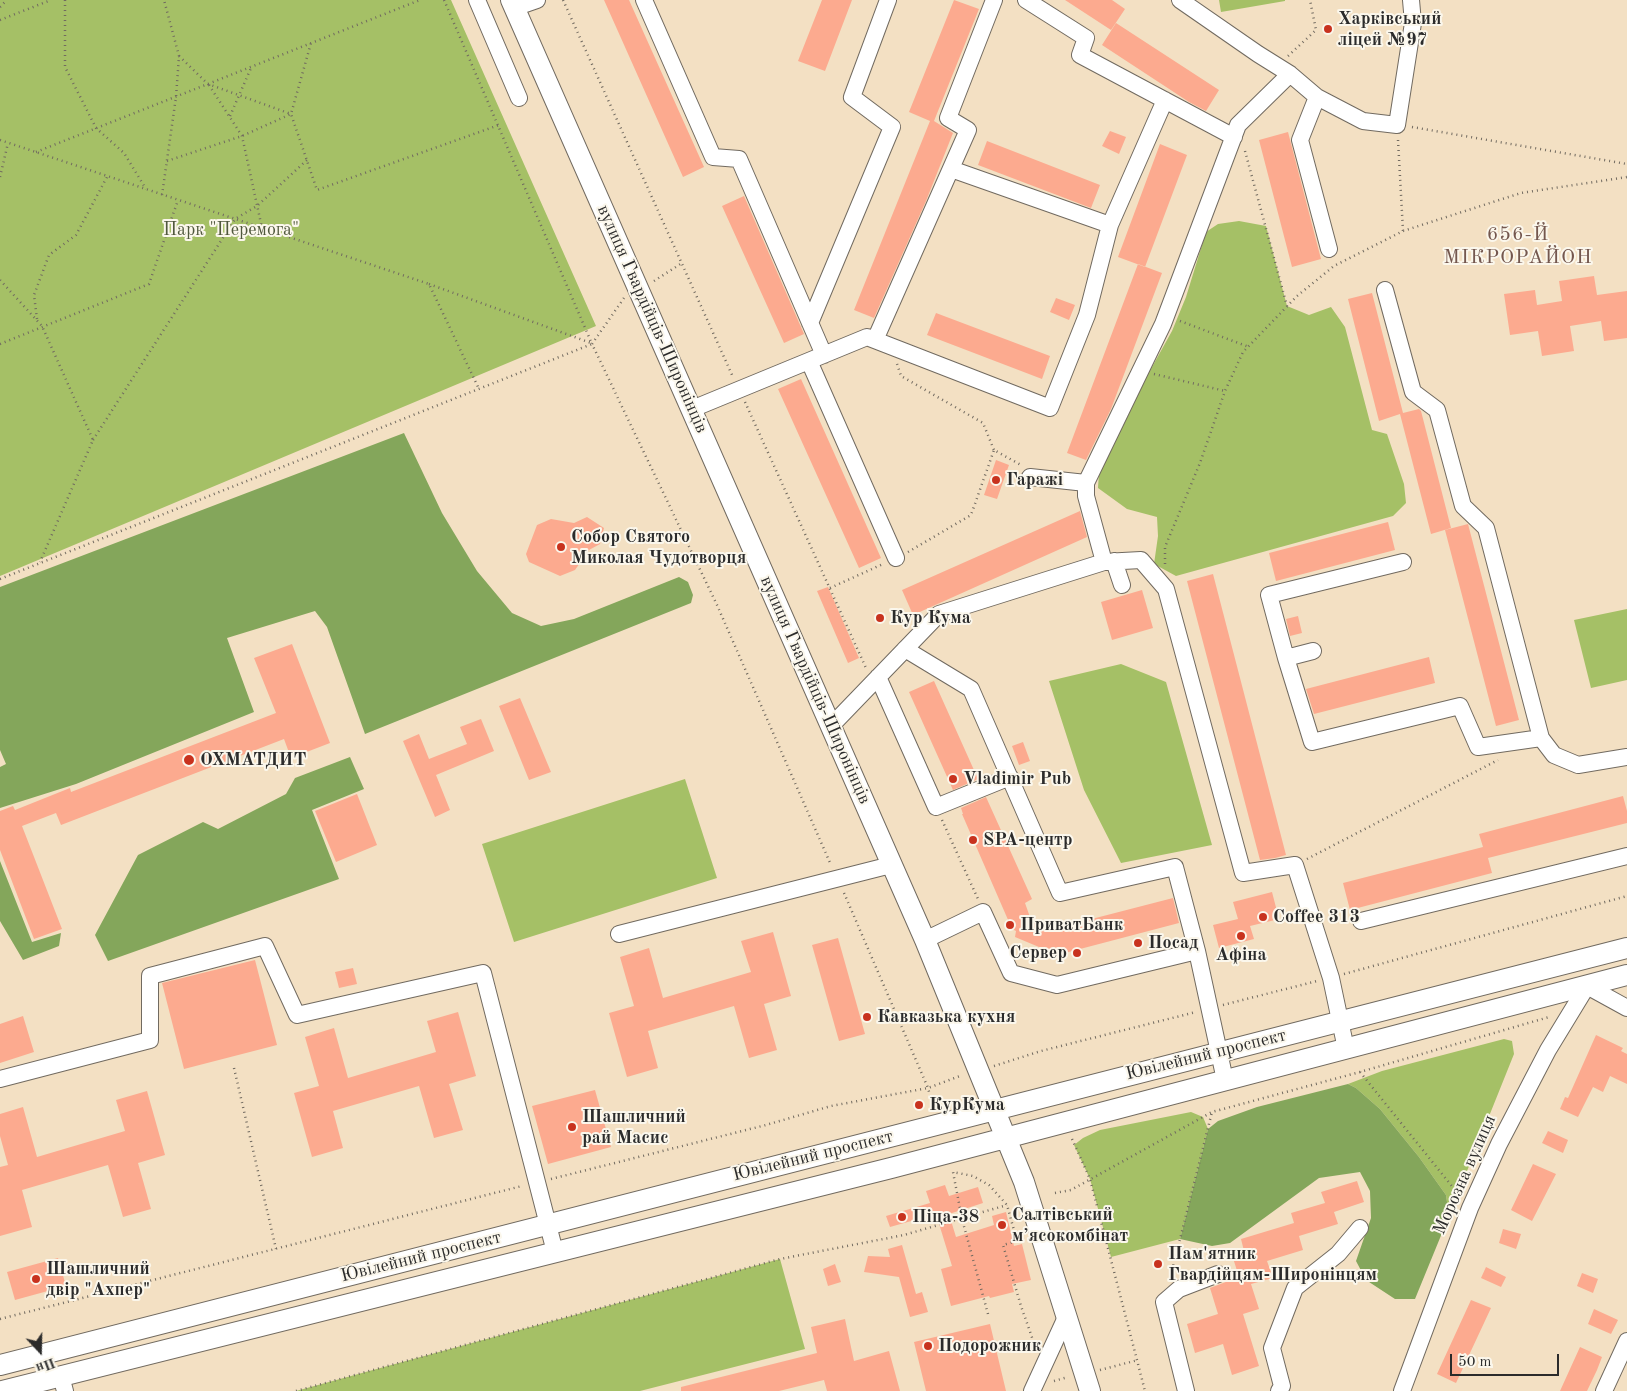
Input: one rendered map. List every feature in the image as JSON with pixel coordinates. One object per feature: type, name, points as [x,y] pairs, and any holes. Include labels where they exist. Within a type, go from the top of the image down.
[{"type":"main road","name":"вулиця Гвардійців-Широнінців","points":[[513,4],[926,940],[1030,1200],[1090,1391]]},
{"type":"main road","name":"Ювілейний проспект","points":[[0,1365],[1627,948]]},
{"type":"main road","name":"Ювілейний проспект","points":[[4,1391],[63,1384],[555,1252],[1006,1138],[1627,975]]},
{"type":"street","points":[[477,0],[519,98]]},
{"type":"street","points":[[513,4],[537,0]]},
{"type":"street","points":[[644,0],[714,157],[739,159],[810,323],[816,358],[896,558]]},
{"type":"street","points":[[810,323],[892,127],[852,97],[888,0]]},
{"type":"street","points":[[875,340],[968,130],[948,118],[994,0]]},
{"type":"street","points":[[1026,0],[1086,38],[1080,55],[1165,100],[1236,131]]},
{"type":"street","points":[[1180,0],[1283,70],[1317,97],[1364,121],[1397,125],[1413,23],[1411,0]]},
{"type":"street","points":[[1122,586],[1109,561],[1086,496],[1086,483],[1166,315],[1236,131],[1283,70]]},
{"type":"street","points":[[1317,97],[1300,140],[1329,249]]},
{"type":"street","points":[[692,408],[867,337],[1050,408],[1087,315],[1110,225],[1165,100]]},
{"type":"street","points":[[951,169],[1110,225]]},
{"type":"street","points":[[1384,290],[1414,392],[1437,410],[1463,506],[1486,528],[1541,738],[1554,756],[1578,765],[1627,757]]},
{"type":"street","points":[[1036,478],[1086,483]]},
{"type":"street","points":[[830,726],[939,614],[1109,561],[1141,560],[1166,588],[1243,873],[1295,865],[1331,978],[1346,1048]]},
{"type":"street","points":[[1403,562],[1270,595],[1286,658],[1312,742],[1460,706],[1478,747],[1541,738]]},
{"type":"street","points":[[905,649],[971,689],[1060,893],[1175,867],[1197,951],[1225,1080]]},
{"type":"street","points":[[1286,658],[1313,650]]},
{"type":"street","points":[[875,680],[936,807],[1010,777]]},
{"type":"street","points":[[1361,921],[1627,856]]},
{"type":"street","points":[[619,934],[891,864]]},
{"type":"street","points":[[926,940],[984,912],[1011,973],[1057,985],[1197,951]]},
{"type":"street","points":[[0,1078],[150,1040],[150,976],[265,946],[297,1015],[483,973],[555,1252]]},
{"type":"street","points":[[1579,960],[1586,986],[1627,1008]]},
{"type":"street","name":"Морозна вулиця","points":[[1402,1391],[1470,1208],[1548,1050],[1586,986]]},
{"type":"street","points":[[1279,1391],[1282,1386],[1272,1348],[1295,1288],[1338,1254],[1360,1228]]},
{"type":"street","points":[[1186,1391],[1164,1302],[1179,1289],[1218,1274]]},
{"type":"street","points":[[1032,1391],[1067,1315]]},
{"type":"street","points":[[1604,1391],[1627,1341]]},
{"type":"street","points":[[0,1369],[4,1391]]},
{"type":"path","points":[[0,7],[7,0]]},
{"type":"path","points":[[0,20],[51,0]]},
{"type":"path","points":[[65,0],[65,67],[96,128],[124,154],[146,190]]},
{"type":"path","points":[[162,195],[176,97],[179,56],[164,0]]},
{"type":"path","points":[[36,152],[420,0]]},
{"type":"path","points":[[444,0],[592,344],[716,605],[837,878],[928,1088],[933,1106]]},
{"type":"path","points":[[563,0],[739,390],[875,680]]},
{"type":"path","points":[[1283,70],[1316,30],[1310,0]]},
{"type":"path","points":[[311,43],[291,114],[317,190],[499,125]]},
{"type":"path","points":[[179,56],[208,84],[242,136],[262,228]]},
{"type":"path","points":[[230,116],[251,67]]},
{"type":"path","points":[[208,84],[291,114]]},
{"type":"path","points":[[167,160],[242,136],[291,114]]},
{"type":"path","points":[[1403,231],[1397,125],[1627,164]]},
{"type":"path","points":[[1236,131],[1288,306]]},
{"type":"path","points":[[0,140],[429,284],[592,344]]},
{"type":"path","points":[[0,177],[8,143]]},
{"type":"path","points":[[40,563],[93,440],[235,219],[257,206],[307,160]]},
{"type":"path","points":[[38,321],[34,295],[49,255],[76,235],[107,176]]},
{"type":"path","points":[[1166,588],[1165,547],[1200,463],[1225,391],[1243,352],[1297,296],[1334,266],[1403,231],[1521,193],[1627,177]]},
{"type":"path","points":[[0,344],[149,284],[178,200]]},
{"type":"path","points":[[648,284],[682,262]]},
{"type":"path","points":[[0,280],[42,326],[93,440]]},
{"type":"path","points":[[429,284],[478,389]]},
{"type":"path","points":[[0,579],[592,344],[627,293]]},
{"type":"path","points":[[1166,315],[1249,347]]},
{"type":"path","points":[[890,346],[901,376],[983,423],[994,450],[1036,478]]},
{"type":"path","points":[[1140,371],[1225,391]]},
{"type":"path","points":[[971,515],[994,450]]},
{"type":"path","points":[[1295,865],[1498,760]]},
{"type":"path","points":[[936,807],[984,912]]},
{"type":"path","points":[[994,1066],[1042,1051],[1331,978],[1627,896]]},
{"type":"path","points":[[1055,1193],[1071,1190],[1212,1112],[1360,1072],[1572,1010]]},
{"type":"path","points":[[234,1068],[276,1249]]},
{"type":"path","points":[[1360,1072],[1470,1208]]},
{"type":"path","points":[[0,1319],[747,1130],[830,1106],[928,1088],[960,1076]]},
{"type":"path","points":[[1164,1302],[1212,1112]]},
{"type":"path","points":[[1072,1139],[1090,1179],[1145,1391]]},
{"type":"path","points":[[988,1314],[962,1219],[953,1172],[973,1176],[990,1185],[1007,1204],[1017,1241],[1003,1245],[1021,1306],[1043,1367]]},
{"type":"path","points":[[296,1391],[780,1259],[904,1235],[1007,1204]]},
{"type":"green space","name":"Парк \"Перемога\"","points":[[0,0],[451,0],[596,326],[0,576]]},
{"type":"green space","points":[[1219,0],[1285,0],[1285,1],[1221,12]]},
{"type":"green space","points":[[1239,221],[1266,226],[1287,306],[1309,315],[1331,307],[1345,327],[1372,430],[1387,434],[1404,484],[1406,503],[1393,516],[1176,576],[1154,564],[1158,536],[1157,517],[1127,509],[1098,488],[1099,472],[1142,385],[1172,331],[1186,297],[1206,232],[1218,224]]},
{"type":"green space","points":[[404,433],[442,513],[477,571],[512,613],[541,626],[574,619],[679,577],[688,582],[693,595],[691,603],[365,734],[327,627],[315,611],[227,638],[254,712],[76,784],[0,808],[0,767],[6,764],[0,750],[0,587]]},
{"type":"green space","points":[[1627,609],[1627,680],[1591,688],[1574,620]]},
{"type":"green space","points":[[1121,664],[1166,682],[1212,845],[1121,863],[1084,790],[1049,681]]},
{"type":"green space","points":[[350,757],[364,789],[312,810],[339,879],[108,961],[95,935],[138,855],[203,822],[218,829],[286,794],[295,778]]},
{"type":"green space","points":[[685,779],[717,878],[514,942],[482,844]]},
{"type":"green space","points":[[0,861],[32,942],[61,933],[59,946],[23,960],[0,921]]},
{"type":"green space","points":[[1504,1039],[1512,1041],[1514,1054],[1449,1216],[1446,1195],[1419,1157],[1380,1109],[1356,1088],[1348,1084],[1382,1071]]},
{"type":"green space","points":[[1348,1084],[1356,1088],[1380,1109],[1419,1157],[1446,1195],[1449,1216],[1415,1299],[1395,1299],[1366,1280],[1356,1261],[1371,1218],[1370,1191],[1360,1172],[1319,1178],[1230,1243],[1212,1246],[1180,1239],[1208,1129],[1218,1121],[1257,1107]]},
{"type":"green space","points":[[1191,1112],[1203,1117],[1208,1129],[1180,1239],[1111,1257],[1090,1179],[1074,1145],[1083,1138],[1100,1130]]},
{"type":"green space","points":[[780,1259],[805,1349],[640,1391],[296,1391]]},
{"type":"building","points":[[604,0],[629,0],[704,167],[683,177]]},
{"type":"building","points":[[822,0],[852,0],[825,71],[798,61]]},
{"type":"building","points":[[954,0],[979,9],[934,121],[953,133],[926,201],[874,318],[854,310],[930,121],[909,112]]},
{"type":"building","points":[[1065,0],[1112,0],[1125,9],[1111,30]]},
{"type":"building","points":[[1116,23],[1219,90],[1206,111],[1189,102],[1102,45]]},
{"type":"building","points":[[1110,131],[1126,137],[1119,154],[1102,146]]},
{"type":"building","points":[[1288,132],[1321,259],[1292,267],[1259,140]]},
{"type":"building","points":[[987,141],[1100,185],[1091,208],[978,165]]},
{"type":"building","points":[[1160,144],[1187,155],[1145,267],[1118,257]]},
{"type":"building","points":[[744,196],[804,334],[784,343],[722,206]]},
{"type":"building","points":[[1138,264],[1162,273],[1111,409],[1086,460],[1067,453]]},
{"type":"building","points":[[1594,276],[1597,295],[1627,291],[1627,338],[1604,341],[1601,321],[1570,326],[1574,351],[1542,356],[1538,331],[1510,335],[1504,294],[1535,290],[1537,305],[1562,301],[1559,281]]},
{"type":"building","points":[[1372,293],[1403,413],[1419,409],[1421,411],[1451,528],[1431,534],[1400,414],[1379,421],[1348,299]]},
{"type":"building","points":[[1056,298],[1075,305],[1069,320],[1050,312]]},
{"type":"building","points":[[936,313],[1050,356],[1042,379],[927,335]]},
{"type":"building","points":[[801,379],[881,558],[859,568],[778,389]]},
{"type":"building","name":"Гаражі","points":[[996,460],[1009,465],[997,499],[984,495]]},
{"type":"building","points":[[1080,511],[1087,537],[913,615],[902,590]]},
{"type":"building","name":"Собор Святого Миколая Чудотворця","points":[[587,517],[604,528],[600,544],[589,550],[575,570],[560,576],[529,562],[526,554],[537,525],[551,519],[574,523]]},
{"type":"building","points":[[1388,522],[1395,550],[1276,581],[1269,553]]},
{"type":"building","points":[[1468,524],[1519,720],[1496,726],[1445,530]]},
{"type":"building","points":[[1213,574],[1286,855],[1275,858],[1260,860],[1187,581]]},
{"type":"building","points":[[828,587],[859,658],[848,663],[817,591]]},
{"type":"building","points":[[1142,590],[1153,628],[1112,640],[1101,602]]},
{"type":"building","points":[[1298,616],[1302,633],[1290,636],[1286,619]]},
{"type":"building","points":[[292,644],[330,743],[291,758],[284,739],[61,825],[56,813],[22,826],[62,929],[34,939],[0,850],[0,811],[13,806],[15,810],[70,788],[71,792],[276,713],[254,658]]},
{"type":"building","points":[[1429,657],[1435,683],[1314,714],[1306,689]]},
{"type":"building","points":[[934,681],[978,779],[953,790],[909,692]]},
{"type":"building","points":[[520,698],[551,772],[529,780],[499,706]]},
{"type":"building","points":[[481,719],[494,751],[436,775],[450,810],[435,817],[403,741],[419,734],[429,759],[467,744],[460,727]]},
{"type":"building","points":[[1023,742],[1030,761],[1019,765],[1012,746]]},
{"type":"building","points":[[357,794],[377,845],[336,862],[315,811]]},
{"type":"building","points":[[1623,796],[1627,811],[1627,823],[1488,858],[1492,873],[1350,910],[1343,883],[1483,847],[1479,834]]},
{"type":"building","points":[[986,797],[1032,899],[1025,903],[1031,920],[1053,929],[1173,898],[1179,923],[1061,954],[1058,949],[1051,952],[1015,937],[1016,931],[1012,929],[962,814],[961,808]]},
{"type":"building","points":[[1272,892],[1279,919],[1250,926],[1254,939],[1219,948],[1213,925],[1238,919],[1233,902]]},
{"type":"building","points":[[773,932],[791,996],[764,1004],[777,1050],[749,1058],[734,1006],[648,1031],[658,1068],[627,1077],[609,1013],[634,1006],[620,957],[649,948],[663,998],[751,972],[741,941]]},
{"type":"building","points":[[838,938],[865,1034],[839,1041],[812,945]]},
{"type":"building","points":[[255,960],[277,1045],[184,1069],[162,983]]},
{"type":"building","points":[[353,968],[357,984],[339,988],[335,972]]},
{"type":"building","points":[[458,1012],[476,1076],[449,1084],[463,1130],[434,1138],[419,1086],[333,1111],[343,1148],[312,1157],[294,1093],[319,1086],[305,1037],[334,1028],[348,1078],[436,1052],[427,1021]]},
{"type":"building","points":[[23,1016],[34,1052],[0,1063],[0,1024]]},
{"type":"building","points":[[1596,1035],[1623,1048],[1621,1051],[1627,1054],[1627,1084],[1610,1076],[1603,1092],[1593,1087],[1578,1117],[1560,1109],[1565,1097],[1568,1098]]},
{"type":"building","name":"Шашличний рай Масис","points":[[595,1090],[611,1147],[548,1164],[532,1106]]},
{"type":"building","points":[[147,1091],[165,1155],[138,1163],[151,1209],[123,1217],[108,1165],[22,1190],[32,1227],[0,1236],[0,1167],[8,1165],[0,1136],[0,1114],[23,1107],[37,1157],[125,1131],[116,1100]]},
{"type":"building","points":[[1548,1131],[1568,1140],[1563,1153],[1542,1143]]},
{"type":"building","points":[[1533,1164],[1556,1174],[1532,1221],[1511,1210]]},
{"type":"building","points":[[1357,1181],[1364,1202],[1334,1212],[1338,1224],[1299,1236],[1303,1250],[1267,1261],[1273,1278],[1251,1284],[1259,1309],[1243,1314],[1259,1366],[1232,1375],[1223,1344],[1195,1353],[1187,1324],[1218,1314],[1210,1288],[1239,1277],[1233,1258],[1245,1255],[1241,1239],[1294,1223],[1291,1213],[1325,1203],[1321,1192]]},
{"type":"building","points":[[945,1185],[949,1196],[978,1187],[983,1203],[949,1214],[956,1237],[994,1225],[992,1216],[1006,1212],[1014,1246],[1022,1244],[1031,1280],[1012,1284],[1014,1292],[990,1298],[989,1296],[951,1306],[941,1269],[952,1266],[936,1214],[890,1227],[886,1216],[930,1203],[926,1191]]},
{"type":"building","points":[[1503,1229],[1521,1234],[1516,1249],[1499,1243]]},
{"type":"building","points":[[902,1245],[916,1294],[922,1292],[928,1312],[910,1317],[899,1277],[864,1272],[868,1256],[890,1257],[888,1249]]},
{"type":"building","name":"Шашличний двір \"Ахпер\"","points":[[58,1258],[66,1286],[15,1300],[7,1272]]},
{"type":"building","points":[[835,1264],[841,1282],[828,1286],[823,1269]]},
{"type":"building","points":[[1486,1267],[1506,1277],[1501,1287],[1481,1278]]},
{"type":"building","points":[[1582,1273],[1598,1279],[1593,1293],[1577,1286]]},
{"type":"building","points":[[1471,1300],[1491,1308],[1456,1383],[1437,1374]]},
{"type":"building","points":[[1594,1309],[1618,1320],[1611,1334],[1588,1324]]},
{"type":"building","points":[[845,1319],[854,1361],[889,1351],[900,1391],[827,1391],[824,1380],[779,1391],[681,1391],[681,1387],[817,1353],[811,1327]]},
{"type":"building","points":[[990,1324],[1006,1391],[926,1391],[914,1342]]},
{"type":"building","points":[[1580,1347],[1602,1357],[1597,1370],[1587,1391],[1560,1391]]},
{"type":"place","name":"Харківський ліцей №97","points":[[1328,29]]},
{"type":"place","name":"Гаражі","points":[[996,480]]},
{"type":"place","name":"Собор Святого Миколая Чудотворця","points":[[561,547]]},
{"type":"place","name":"Кур Кума","points":[[880,618]]},
{"type":"place","name":"ОХМАТДИТ","points":[[189,760]]},
{"type":"place","name":"Vladimir Pub","points":[[953,779]]},
{"type":"place","name":"SPA-центр","points":[[973,840]]},
{"type":"place","name":"Coffee 313","points":[[1263,917]]},
{"type":"place","name":"ПриватБанк","points":[[1010,925]]},
{"type":"place","name":"Афіна","points":[[1241,936]]},
{"type":"place","name":"Посад","points":[[1138,943]]},
{"type":"place","name":"Сервер","points":[[1077,953]]},
{"type":"place","name":"Кавказька кухня","points":[[867,1017]]},
{"type":"place","name":"КурКума","points":[[919,1105]]},
{"type":"place","name":"Шашличний рай Масис","points":[[572,1127]]},
{"type":"place","name":"Піца-38","points":[[902,1217]]},
{"type":"place","name":"Салтівський мʼясокомбінат","points":[[1002,1225]]},
{"type":"place","name":"Пам'ятник Гвардійцям-Широнінцям","points":[[1158,1264]]},
{"type":"place","name":"Шашличний двір \"Ахпер\"","points":[[36,1279]]},
{"type":"place","name":"Подорожник","points":[[928,1346]]},
{"type":"district","name":"656-Й МІКРОРАЙОН","points":[[1518,246]]}]
